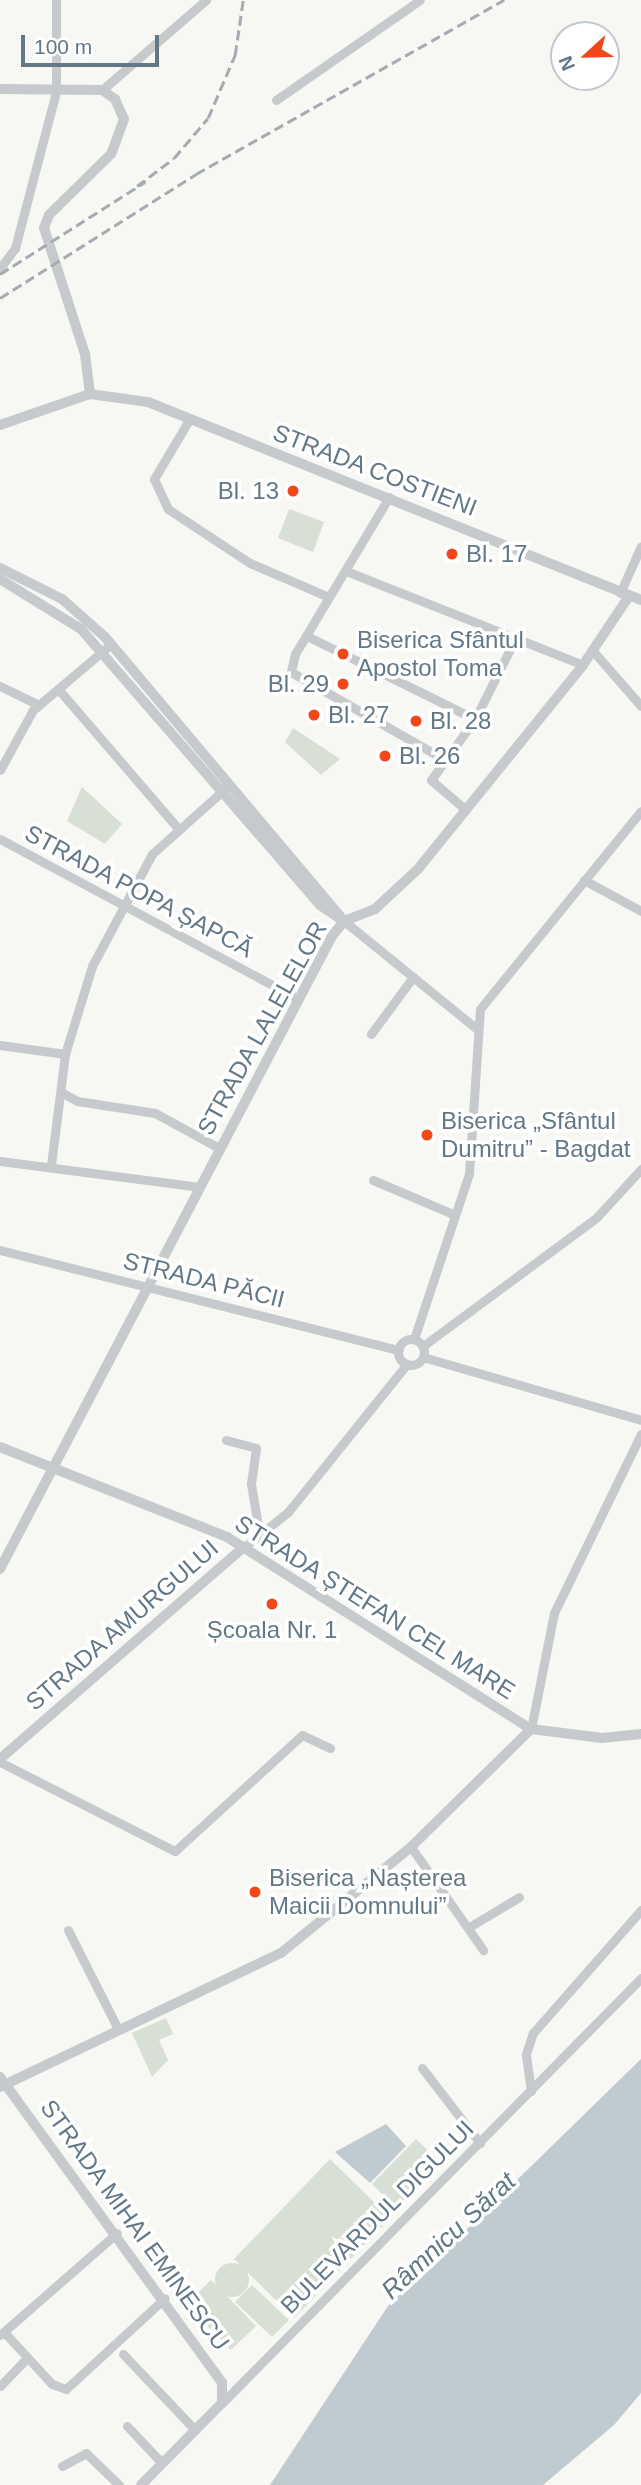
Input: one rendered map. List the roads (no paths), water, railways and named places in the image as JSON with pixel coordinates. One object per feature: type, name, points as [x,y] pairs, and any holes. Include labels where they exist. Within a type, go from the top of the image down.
[{"type":"street","points":[[0,268],[15,248],[57,92],[56,0]]},
{"type":"street","points":[[0,89],[57,92],[102,90],[206,0]]},
{"type":"street","points":[[276,100],[420,0]]},
{"type":"street","points":[[0,425],[90,394],[85,354],[44,228],[123,132],[120,106],[102,90]]},
{"type":"street","name":"STRADA COSTIENI","points":[[90,394],[148,402],[641,600]]},
{"type":"street","points":[[189,419],[154,479],[168,509],[250,563],[329,597]]},
{"type":"street","points":[[389,497],[307,636],[291,672],[445,760]]},
{"type":"street","points":[[624,594],[641,546]]},
{"type":"street","points":[[0,568],[62,599],[227,788],[320,905],[344,921],[477,1029]]},
{"type":"street","points":[[346,571],[583,665]]},
{"type":"street","points":[[0,579],[50,604],[107,648]]},
{"type":"street","name":"STRADA LALELELOR","points":[[0,1569],[55,1469],[297,998],[344,921],[375,909],[404,885],[593,652],[624,594]]},
{"type":"street","points":[[307,636],[475,719]]},
{"type":"street","points":[[466,810],[431,785],[445,760],[475,719],[515,639]]},
{"type":"street","points":[[0,770],[39,705],[107,648]]},
{"type":"street","points":[[593,652],[641,706]]},
{"type":"street","points":[[0,686],[39,705]]},
{"type":"street","points":[[59,690],[177,827]]},
{"type":"street","points":[[51,1165],[65,1055],[85,981],[123,904],[177,827],[227,788]]},
{"type":"street","points":[[641,811],[482,1006],[477,1029],[473,1143],[455,1215],[414,1339],[399,1350],[407,1364],[423,1357],[641,1420]]},
{"type":"street","name":"STRADA POPA ȘAPCĂ","points":[[0,839],[206,946],[297,998]]},
{"type":"street","points":[[584,880],[641,911]]},
{"type":"street","points":[[371,1034],[413,977]]},
{"type":"street","points":[[0,1045],[65,1055]]},
{"type":"street","points":[[61,1092],[77,1101],[155,1113],[219,1148]]},
{"type":"street","points":[[0,1161],[51,1165],[199,1187]]},
{"type":"street","points":[[423,1346],[596,1218],[640,1172]]},
{"type":"street","points":[[373,1180],[455,1215]]},
{"type":"street","name":"STRADA PĂCII","points":[[0,1250],[150,1284],[399,1350]]},
{"type":"street","points":[[414,1339],[423,1346]]},
{"type":"street","points":[[423,1346],[423,1357]]},
{"type":"street","name":"STRADA AMURGULUI","points":[[0,1760],[244,1547],[260,1537],[407,1364]]},
{"type":"street","points":[[2,2083],[117,2027],[270,1960],[411,1847],[531,1729],[554,1613],[641,1434]]},
{"type":"street","points":[[226,1440],[257,1448],[251,1484],[260,1537]]},
{"type":"street","name":"STRADA ȘTEFAN CEL MARE","points":[[0,1447],[244,1547],[531,1729]]},
{"type":"street","points":[[531,1729],[594,1737],[641,1734]]},
{"type":"street","points":[[0,1760],[176,1851],[302,1735],[330,1748]]},
{"type":"street","points":[[411,1847],[471,1926],[483,1950]]},
{"type":"street","points":[[471,1926],[519,1897]]},
{"type":"street","points":[[531,2091],[530,2038],[641,1910]]},
{"type":"street","points":[[68,1930],[117,2027]]},
{"type":"street","name":"BULEVARDUL DIGULUI","points":[[141,2485],[641,1978]]},
{"type":"street","points":[[422,2068],[480,2143]]},
{"type":"street","name":"STRADA MIHAI EMINESCU","points":[[2,2083],[213,2364],[222,2403]]},
{"type":"street","points":[[117,2233],[2,2334],[52,2384],[66,2389],[165,2298]]},
{"type":"street","points":[[123,2354],[195,2430]]},
{"type":"street","points":[[0,2386],[27,2358]]},
{"type":"street","points":[[127,2426],[162,2463]]},
{"type":"street","points":[[62,2466],[86,2453],[119,2485]]},
{"type":"railway","points":[[137,186],[174,158],[208,118],[235,55],[243,0]]},
{"type":"railway","points":[[0,298],[196,174],[504,0]]},
{"type":"railway","points":[[0,274],[145,182]]},
{"type":"place","name":"Bl. 13","points":[[293,491]]},
{"type":"place","name":"Bl. 17","points":[[452,554]]},
{"type":"place","name":"Biserica Sfântul Apostol Toma","points":[[343,654]]},
{"type":"place","name":"Bl. 29","points":[[343,684]]},
{"type":"place","name":"Bl. 27","points":[[314,715]]},
{"type":"place","name":"Bl. 28","points":[[416,721]]},
{"type":"place","name":"Bl. 26","points":[[385,756]]},
{"type":"place","name":"Biserica „Sfântul Dumitru” - Bagdat","points":[[427,1135]]},
{"type":"place","name":"Școala Nr. 1","points":[[272,1604]]},
{"type":"place","name":"Biserica „Nașterea Maicii Domnului”","points":[[255,1892]]},
{"type":"water label","name":"Râmnicu Sărat","points":[[449,2236]]}]
